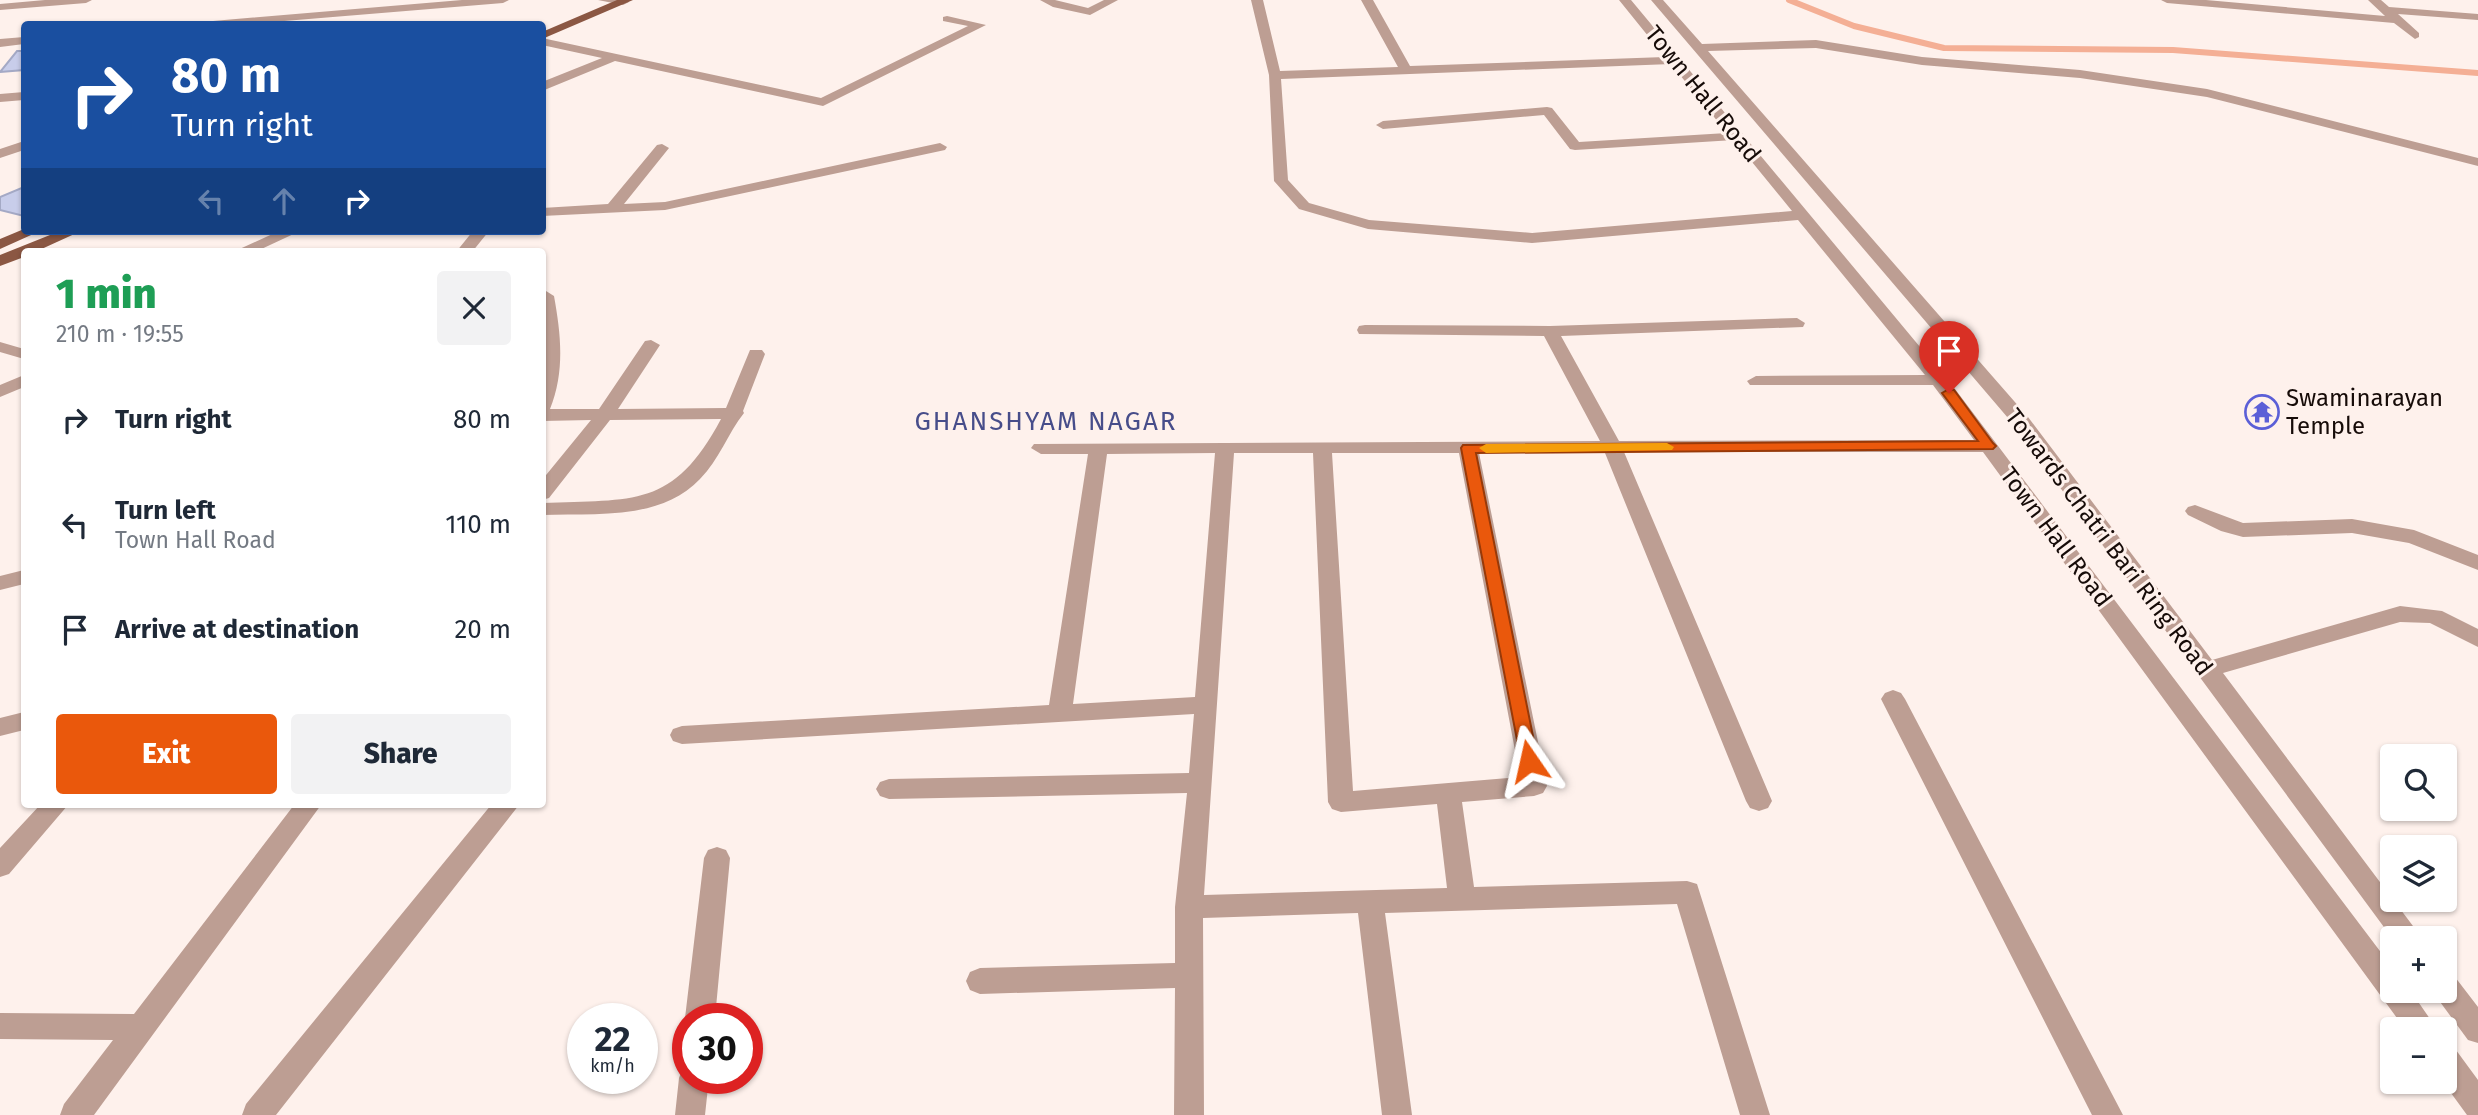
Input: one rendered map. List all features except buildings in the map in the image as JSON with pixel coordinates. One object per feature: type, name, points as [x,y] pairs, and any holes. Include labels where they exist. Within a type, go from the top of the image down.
[{"type":"main road","points":[[546,34],[625,1]]},
{"type":"main road","points":[[2,242],[21,235]]},
{"type":"main road","points":[[31,248],[62,235]]},
{"type":"main road","points":[[0,261],[21,252]]},
{"type":"street","points":[[0,7],[86,0]]},
{"type":"street","points":[[352,13],[368,0]]},
{"type":"street","points":[[233,21],[273,15],[352,13],[503,0]]},
{"type":"street","points":[[604,0],[625,1]]},
{"type":"street","points":[[1046,0],[1090,12],[1112,0]]},
{"type":"street","points":[[1257,0],[1275,75],[1281,181],[1304,206],[1381,225],[1532,238],[1803,215]]},
{"type":"street","points":[[1367,0],[1406,70]]},
{"type":"street","name":"Town Hall Road","points":[[1625,0],[1938,380],[2380,973]]},
{"type":"street","name":"Towards Chatri Bari Ring Road","points":[[1657,0],[1889,265],[2021,421],[2204,670],[2399,926]]},
{"type":"street","points":[[2167,0],[2396,20]]},
{"type":"street","points":[[2374,0],[2415,35]]},
{"type":"street","points":[[372,21],[409,8]]},
{"type":"street","points":[[2385,10],[2478,17]]},
{"type":"street","points":[[546,42],[823,102],[980,25],[947,19]]},
{"type":"street","points":[[0,43],[21,41]]},
{"type":"street","points":[[1699,48],[1816,44],[1922,61],[2080,75],[2207,93],[2478,162]]},
{"type":"street","points":[[546,85],[611,58]]},
{"type":"street","points":[[1275,75],[1675,60]]},
{"type":"street","points":[[0,98],[21,96]]},
{"type":"street","points":[[1383,125],[1547,111],[1575,146],[1738,136]]},
{"type":"street","points":[[0,137],[21,135]]},
{"type":"street","points":[[0,154],[21,146]]},
{"type":"street","points":[[546,212],[665,206],[940,147]]},
{"type":"street","points":[[612,209],[663,148]]},
{"type":"street","points":[[251,248],[282,235]]},
{"type":"street","points":[[546,312],[550,381],[546,394]]},
{"type":"street","points":[[1365,330],[1550,331],[1797,323]]},
{"type":"street","points":[[1550,331],[1613,447],[1759,801]]},
{"type":"street","points":[[2,348],[21,342]]},
{"type":"street","points":[[546,489],[605,414],[651,345]]},
{"type":"street","points":[[2,348],[21,353]]},
{"type":"street","points":[[546,509],[644,502],[672,493],[696,472],[735,413],[756,354]]},
{"type":"street","points":[[1756,381],[1938,380]]},
{"type":"street","points":[[0,392],[21,382]]},
{"type":"street","points":[[546,415],[735,413]]},
{"type":"street","points":[[1041,448],[1225,450],[1988,446]]},
{"type":"street","points":[[1322,449],[1341,802],[1534,786],[1468,448]]},
{"type":"street","points":[[1060,713],[1098,450]]},
{"type":"street","points":[[1189,1115],[1189,907],[1201,783],[1225,450]]},
{"type":"street","points":[[2195,511],[2243,530],[2352,526],[2414,537],[2478,563]]},
{"type":"street","points":[[0,583],[21,578]]},
{"type":"street","points":[[2204,670],[2400,614],[2434,616],[2478,639]]},
{"type":"street","points":[[1894,699],[2108,1115]]},
{"type":"street","points":[[682,735],[1207,705]]},
{"type":"street","points":[[0,727],[21,722]]},
{"type":"street","points":[[889,789],[1201,783]]},
{"type":"street","points":[[1448,794],[1462,899]]},
{"type":"street","points":[[0,866],[52,808]]},
{"type":"street","points":[[75,1115],[306,808]]},
{"type":"street","points":[[257,1115],[504,808]]},
{"type":"street","points":[[702,1003],[717,858]]},
{"type":"street","points":[[1189,907],[1687,892],[1755,1115]]},
{"type":"street","points":[[1370,902],[1397,1115]]},
{"type":"street","points":[[980,981],[1189,975]]},
{"type":"street","points":[[2457,1002],[2478,1030]]},
{"type":"street","points":[[0,1026],[142,1027]]},
{"type":"street","points":[[2457,1076],[2478,1105]]},
{"type":"street","points":[[690,1115],[692,1094]]},
{"type":"waterway","points":[[1789,0],[1854,26],[1944,48],[2173,50],[2478,73]]},
{"type":"slow traffic","points":[[1486,448],[1667,447]]},
{"type":"place","name":"Swaminarayan Temple","points":[[2262,412]]},
{"type":"district","name":"GHANSHYAM NAGAR","points":[[1046,421]]},
{"type":"route","points":[[1529,761],[1468,448],[1988,446],[1949,393]]}]
